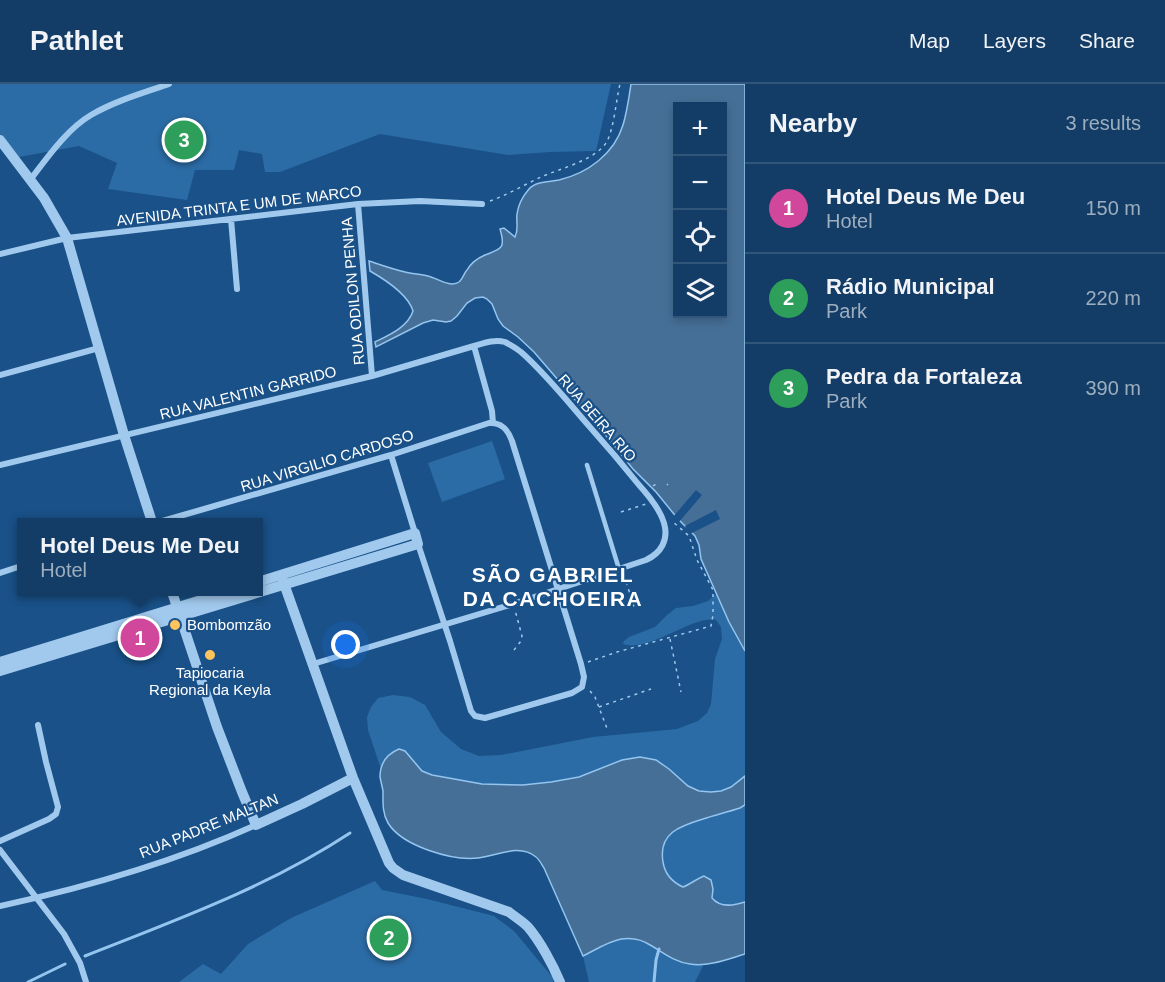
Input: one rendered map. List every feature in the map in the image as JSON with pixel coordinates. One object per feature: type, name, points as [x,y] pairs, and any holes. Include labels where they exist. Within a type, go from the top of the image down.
[{"type":"street","points":[[30,180],[65,138],[90,116],[119,101],[169,84]]},
{"type":"street","points":[[0,140],[44,198],[67,238],[124,435],[151,518]]},
{"type":"street","name":"AVENIDA TRINTA E UM DE MARCO","points":[[0,254],[67,238],[358,204],[420,201],[482,204]]},
{"type":"street","name":"RUA ODILON PENHA","points":[[358,204],[372,376]]},
{"type":"street","points":[[231,219],[237,289]]},
{"type":"street","name":"RUA VALENTIN GARRIDO","points":[[0,465],[372,376],[488,342],[500,341]]},
{"type":"street","name":"RUA BEIRA RIO","points":[[500,341],[520,351],[540,371],[627,470],[660,513],[666,532],[660,550],[650,558],[620,569]]},
{"type":"street","points":[[391,455],[471,711],[475,716],[484,718],[572,693],[582,687],[584,677],[582,668],[512,441],[506,429],[493,423],[474,346]]},
{"type":"street","points":[[0,375],[99,348]]},
{"type":"street","name":"RUA VIRGILIO CARDOSO","points":[[173,518],[493,423]]},
{"type":"street","points":[[263,586],[416,538]]},
{"type":"street","points":[[0,573],[17,567]]},
{"type":"street","points":[[313,664],[513,604],[620,569]]},
{"type":"street","points":[[263,582],[283,580]]},
{"type":"street","points":[[283,580],[353,778],[386,857],[393,868],[403,875],[509,912],[534,934],[560,982]]},
{"type":"street","points":[[173,596],[217,727],[256,825]]},
{"type":"street","points":[[0,671],[178,612],[215,596]]},
{"type":"street","points":[[0,662],[230,596]]},
{"type":"street","points":[[0,841],[49,819],[58,811],[38,725]]},
{"type":"street","name":"RUA PADRE MALTAN","points":[[0,906],[99,882],[204,848],[303,804],[353,778]]},
{"type":"street","points":[[0,850],[64,934],[80,963],[86,982]]},
{"type":"lane","points":[[587,465],[620,569]]},
{"type":"path","points":[[482,204],[582,160],[602,147],[609,135],[620,84]]},
{"type":"path","points":[[624,459],[632,454]]},
{"type":"path","points":[[650,489],[659,482]]},
{"type":"path","points":[[621,512],[652,502]]},
{"type":"path","points":[[582,668],[617,652],[711,626],[713,590],[697,560],[689,536],[680,526],[660,513]]},
{"type":"path","points":[[620,569],[635,610]]},
{"type":"path","points":[[513,604],[522,636],[514,650]]},
{"type":"path","points":[[669,638],[681,692]]},
{"type":"path","points":[[583,684],[591,692],[599,707],[608,731]]},
{"type":"path","points":[[599,707],[651,688]]},
{"type":"shaded area","points":[[0,84],[611,84],[596,151],[508,155],[380,134],[280,172],[265,172],[262,154],[239,150],[234,170],[195,170],[187,200],[108,189],[117,163],[79,146],[19,157],[0,134]]},
{"type":"shaded area","points":[[631,84],[745,84],[745,651],[729,622],[701,559],[695,536],[633,469],[534,352],[503,326],[487,299],[475,298],[467,303],[451,321],[433,320],[423,323],[376,347],[375,342],[407,322],[413,311],[401,293],[370,271],[369,261],[452,284],[459,282],[475,261],[501,247],[500,229],[504,228],[515,237],[518,208],[532,186],[570,177],[599,161],[619,135],[627,110]]},
{"type":"shaded area","points":[[492,441],[505,479],[442,502],[428,463]]},
{"type":"shaded area","points":[[717,593],[729,622],[745,651],[745,776],[731,787],[721,791],[699,791],[678,779],[622,760],[578,777],[523,785],[482,784],[432,775],[422,771],[409,756],[383,762],[381,769],[368,730],[367,717],[378,698],[393,695],[410,697],[425,705],[441,732],[461,749],[479,756],[501,755],[593,737],[677,729],[698,721],[707,713],[711,704],[715,659],[722,639],[721,627],[716,620],[695,623],[646,643],[623,644],[629,637],[655,627],[676,608],[708,601]]},
{"type":"shaded area","points":[[399,749],[405,751],[422,771],[482,784],[523,785],[551,782],[579,777],[622,760],[640,757],[656,760],[688,786],[699,791],[721,791],[731,787],[745,776],[745,805],[679,828],[667,837],[662,852],[665,871],[679,885],[683,887],[704,876],[711,880],[712,898],[715,901],[727,905],[745,902],[745,954],[697,965],[675,960],[643,941],[625,939],[609,943],[583,956],[544,868],[536,857],[522,851],[515,851],[478,858],[455,857],[416,845],[395,831],[385,815],[380,777],[385,760]]},
{"type":"shaded area","points":[[745,805],[745,902],[723,905],[715,901],[712,898],[713,889],[698,878],[690,885],[683,887],[674,882],[664,867],[664,845],[669,835],[682,826]]},
{"type":"shaded area","points":[[375,881],[382,890],[494,916],[514,931],[553,978],[553,982],[179,982],[203,964],[221,974],[248,944],[291,918]]},
{"type":"shaded area","points":[[624,938],[645,943],[684,961],[704,964],[695,982],[589,982],[583,956],[612,941]]},
{"type":"pier","points":[[696,490],[702,495],[679,522],[673,517]]},
{"type":"pier","points":[[716,510],[720,519],[690,534],[687,532],[685,526]]},
{"type":"waterway","points":[[85,956],[187,916],[254,886],[287,870],[350,833]]},
{"type":"waterway","points":[[654,982],[659,949]]},
{"type":"waterway","points":[[28,982],[65,964]]},
{"type":"place","name":"Pedra da Fortaleza","points":[[184,140]]},
{"type":"place","name":"Bombomzão","points":[[175,625]]},
{"type":"place","name":"Hotel Deus Me Deu","points":[[140,638]]},
{"type":"place","name":"Tapiocaria Regional da Keyla","points":[[210,655]]},
{"type":"place","name":"Rádio Municipal","points":[[389,938]]},
{"type":"district","name":"SÃO GABRIEL DA CACHOEIRA","points":[[553,587]]}]
